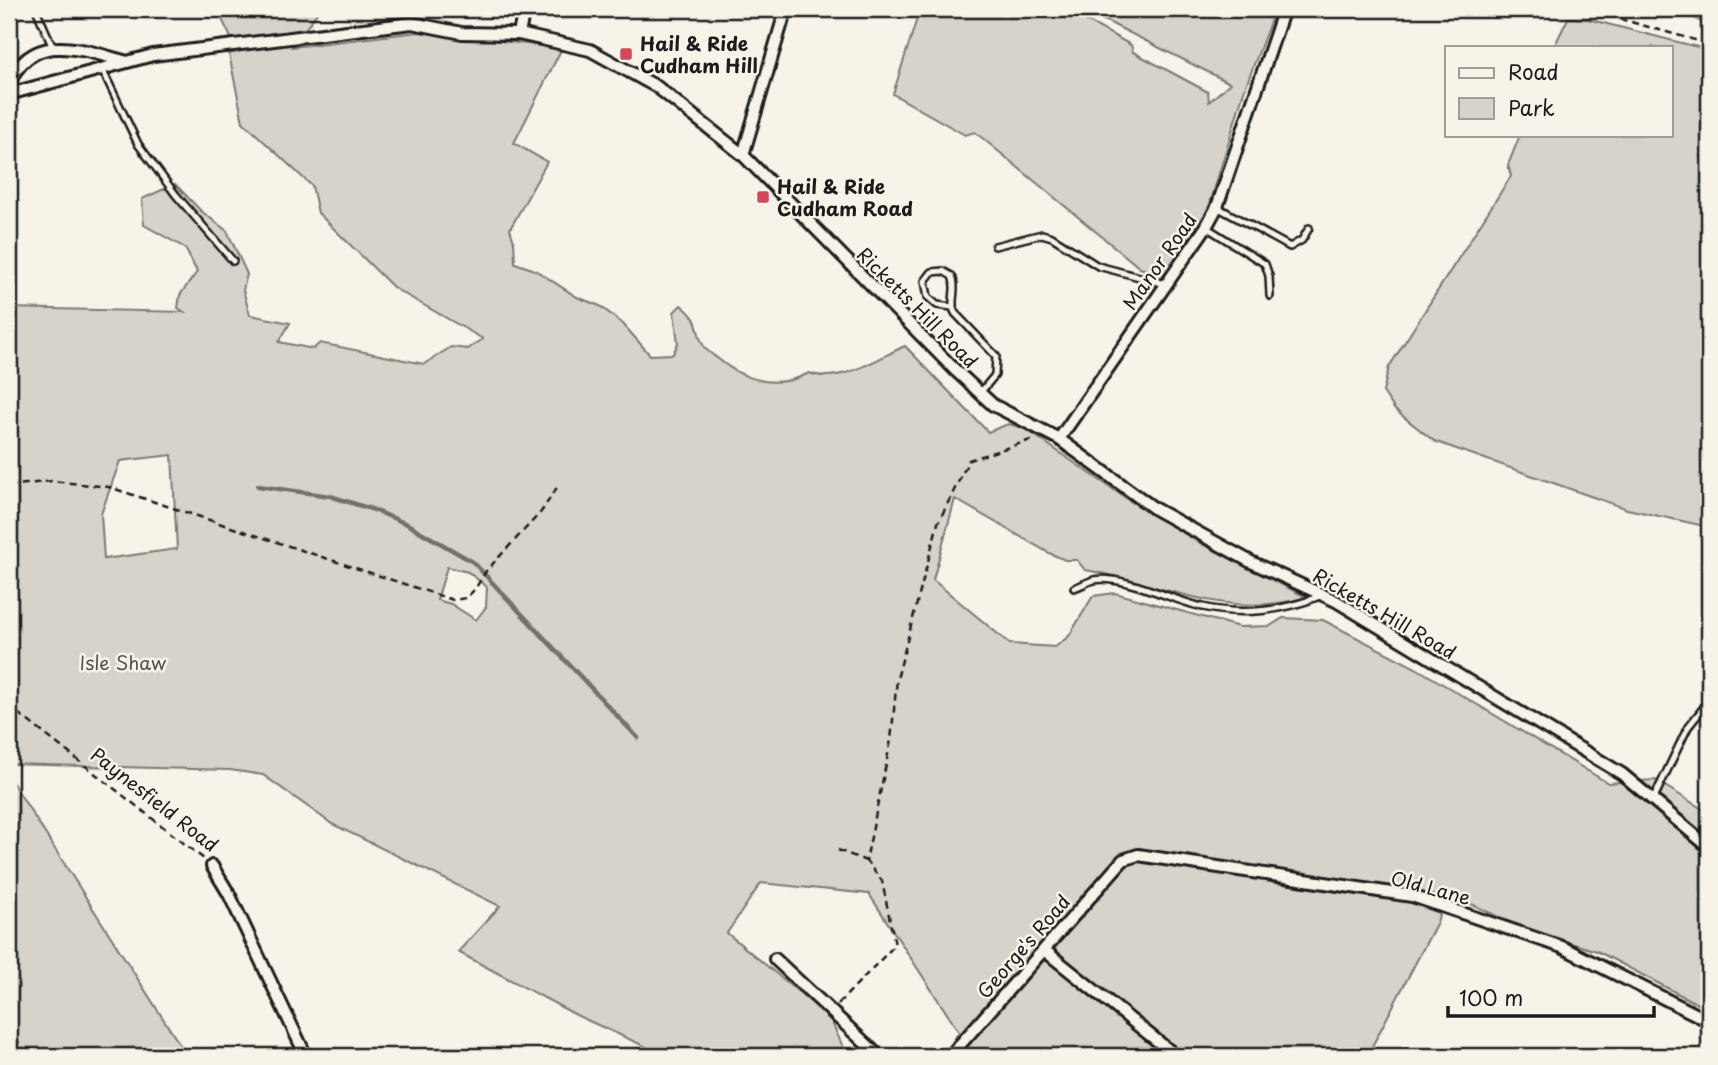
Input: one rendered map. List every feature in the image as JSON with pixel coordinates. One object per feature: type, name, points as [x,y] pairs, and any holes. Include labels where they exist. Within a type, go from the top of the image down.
[{"type":"street","points":[[519,34],[524,9]]},
{"type":"street","points":[[743,155],[786,9]]},
{"type":"street","name":"Manor Road","points":[[1059,439],[1206,227],[1217,207],[1284,9]]},
{"type":"street","name":"Ricketts Hill Road","points":[[9,94],[153,55],[412,23],[462,33],[519,34],[590,50],[657,88],[743,155],[993,405],[1059,439],[1155,509],[1251,562],[1323,595],[1622,774],[1709,847]]},
{"type":"street","points":[[9,84],[15,68],[35,52],[68,45],[128,62]]},
{"type":"street","name":"Old Lane","points":[[1123,860],[1138,855],[1412,896],[1562,947],[1709,1021]]},
{"type":"street","name":"George's Road","points":[[950,1056],[1123,860]]},
{"type":"street","name":"Paynesfield Road","points":[[212,866],[229,894],[306,1056]]},
{"type":"street","points":[[1044,950],[1176,1056]]},
{"type":"street","points":[[775,959],[879,1056]]},
{"type":"lane","points":[[36,9],[53,48]]},
{"type":"lane","points":[[102,69],[138,144],[176,195],[233,261]]},
{"type":"lane","points":[[1217,207],[1290,247],[1302,240],[1309,228]]},
{"type":"lane","points":[[1206,227],[1265,264],[1270,296]]},
{"type":"lane","points":[[995,246],[1042,234],[1052,237],[1098,267],[1166,284]]},
{"type":"lane","points":[[951,307],[956,292],[953,278],[945,271],[932,272],[925,281],[925,293],[934,303],[951,307],[964,327],[992,350],[997,359],[995,374],[980,393]]},
{"type":"lane","points":[[1074,588],[1095,580],[1120,582],[1206,608],[1256,612],[1297,606],[1323,595]]},
{"type":"lane","points":[[1653,800],[1688,727],[1709,701]]},
{"type":"lane","points":[[1700,839],[1709,823]]},
{"type":"path","points":[[1542,9],[1585,10],[1709,44]]},
{"type":"path","points":[[866,860],[891,740],[897,680],[939,523],[969,460],[1032,442],[1039,428]]},
{"type":"path","points":[[9,486],[52,481],[109,486],[453,600],[466,598],[475,589],[486,571],[541,512],[558,486]]},
{"type":"path","name":"Paynesfield Road","points":[[9,706],[212,866]]},
{"type":"path","points":[[830,1011],[895,945],[883,881],[866,860],[838,850]]},
{"type":"path","points":[[9,1027],[27,1056]]},
{"type":"green space","name":"Isle Shaw","points":[[217,9],[320,9],[292,47],[418,32],[562,48],[514,143],[547,162],[510,229],[515,263],[535,270],[577,297],[600,306],[623,324],[650,355],[673,354],[678,343],[674,312],[681,305],[693,317],[707,350],[727,366],[761,380],[785,381],[809,373],[833,376],[858,369],[905,346],[988,432],[1008,424],[1024,428],[1130,501],[1202,544],[1306,597],[1249,605],[1221,602],[1085,570],[1077,560],[1065,560],[1049,553],[955,499],[933,580],[1010,644],[1055,647],[1069,636],[1093,596],[1115,593],[1239,627],[1270,626],[1283,618],[1323,620],[1416,668],[1608,783],[1655,780],[1709,813],[1709,1010],[1597,951],[1524,929],[1446,892],[1437,922],[1367,1056],[943,1056],[959,1032],[869,894],[761,883],[727,933],[830,1018],[847,1056],[649,1056],[651,1049],[578,1016],[458,952],[500,906],[332,824],[263,775],[230,770],[9,764],[9,308],[184,312],[178,308],[180,295],[197,272],[185,248],[144,225],[142,199],[175,184],[201,211],[227,231],[247,274],[243,290],[250,315],[290,323],[279,342],[313,349],[320,343],[424,364],[451,347],[468,349],[483,339],[394,288],[318,213],[312,186],[243,122],[229,54],[238,52]],"holes":[[[172,455],[177,549],[104,559],[101,514],[120,461]],[[447,567],[468,572],[487,587],[486,607],[476,620],[451,604],[437,600]]]},
{"type":"green space","points":[[920,9],[1065,9],[1131,45],[1133,52],[1208,92],[1209,102],[1230,83],[1082,9],[1275,9],[1244,91],[1208,210],[1163,275],[1140,268],[975,132],[965,135],[893,94]]},
{"type":"green space","points":[[1709,9],[1709,26],[1681,11],[1662,11]]},
{"type":"green space","points":[[1568,18],[1588,19],[1709,50],[1709,527],[1627,509],[1434,441],[1395,410],[1383,392],[1389,367],[1511,176],[1508,165],[1520,136],[1672,136],[1672,46],[1554,46]]},
{"type":"green space","points":[[9,777],[187,1056],[9,1056]]},
{"type":"waterway","points":[[258,486],[330,496],[374,510],[407,524],[473,562],[638,738]]},
{"type":"place","name":"Hail & Ride Cudham Hill","points":[[626,54]]},
{"type":"place","name":"Hail & Ride Cudham Road","points":[[763,197]]}]
